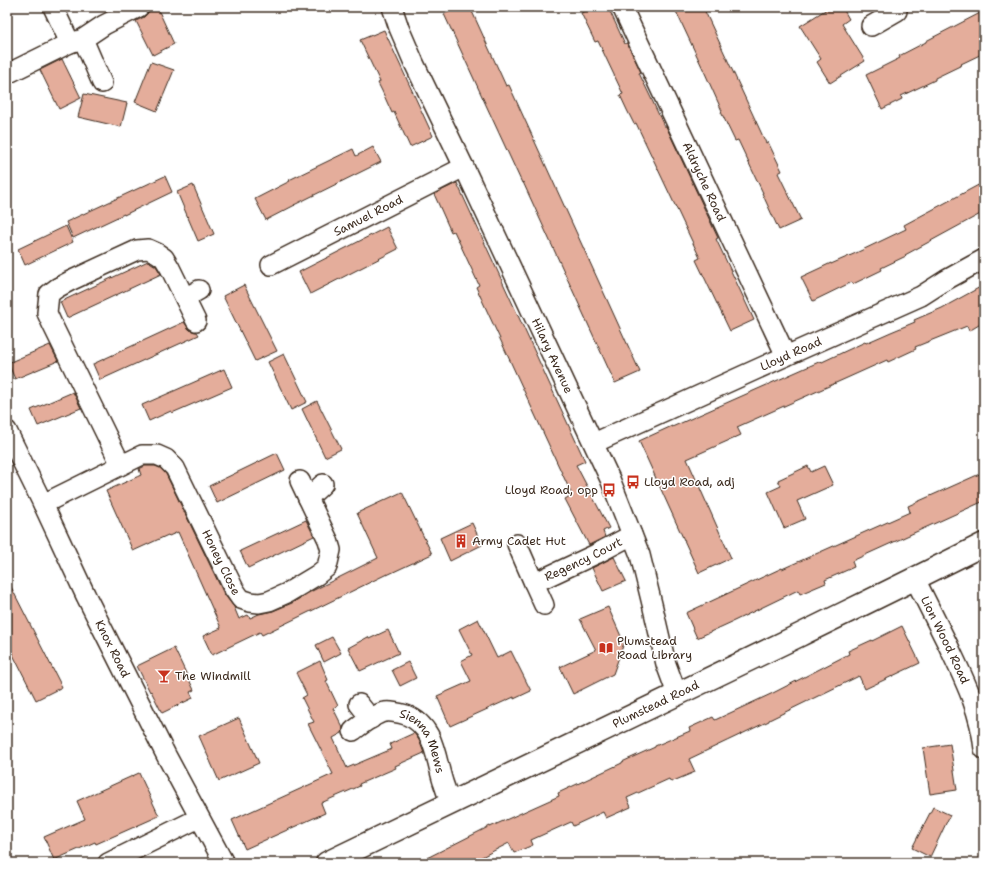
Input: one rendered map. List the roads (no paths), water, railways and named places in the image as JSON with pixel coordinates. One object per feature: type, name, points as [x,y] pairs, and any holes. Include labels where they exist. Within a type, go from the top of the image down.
[{"type":"main road","name":"Plumstead Road","points":[[327,863],[915,579],[984,544]]},
{"type":"street","points":[[53,7],[102,83]]},
{"type":"street","points":[[7,74],[76,41],[139,7]]},
{"type":"street","name":"Hilary Avenue","points":[[392,7],[399,28],[610,479],[640,555],[666,664],[677,694]]},
{"type":"street","name":"Aldryche Road","points":[[622,7],[786,356]]},
{"type":"street","points":[[871,26],[899,8]]},
{"type":"street","name":"Samuel Road","points":[[271,265],[464,167]]},
{"type":"street","points":[[121,465],[47,313],[49,294],[70,281],[137,250],[148,249],[157,252],[164,258],[170,268],[192,294],[196,321]]},
{"type":"street","name":"Lloyd Road","points":[[594,443],[921,296],[984,259]]},
{"type":"street","name":"Knox Road","points":[[7,431],[86,596],[199,818],[224,863]]},
{"type":"street","name":"Honey Close","points":[[43,504],[142,455],[157,455],[166,459],[176,468],[234,589],[241,599],[259,603],[287,593],[317,575],[327,567],[332,550],[300,481]]},
{"type":"street","points":[[308,498],[323,484]]},
{"type":"street","name":"Regency Court","points":[[534,582],[596,554],[632,535]]},
{"type":"street","name":"Regency Court","points":[[517,544],[544,605]]},
{"type":"street","name":"Lion Wood Road","points":[[915,579],[971,695],[983,738],[984,749]]},
{"type":"street","points":[[359,704],[371,719]]},
{"type":"street","name":"Sienna Mews","points":[[353,731],[384,712],[398,713],[411,717],[420,724],[429,736],[443,783],[451,802]]},
{"type":"street","points":[[108,863],[199,818]]},
{"type":"place","name":"Lloyd Road, adj","points":[[633,482]]},
{"type":"place","name":"Lloyd Road, opp","points":[[609,490]]},
{"type":"place","name":"Army Cadet Hut","points":[[461,541]]},
{"type":"place","name":"Plumstead Road Library","points":[[606,648]]},
{"type":"place","name":"The Windmill","points":[[164,676]]}]
